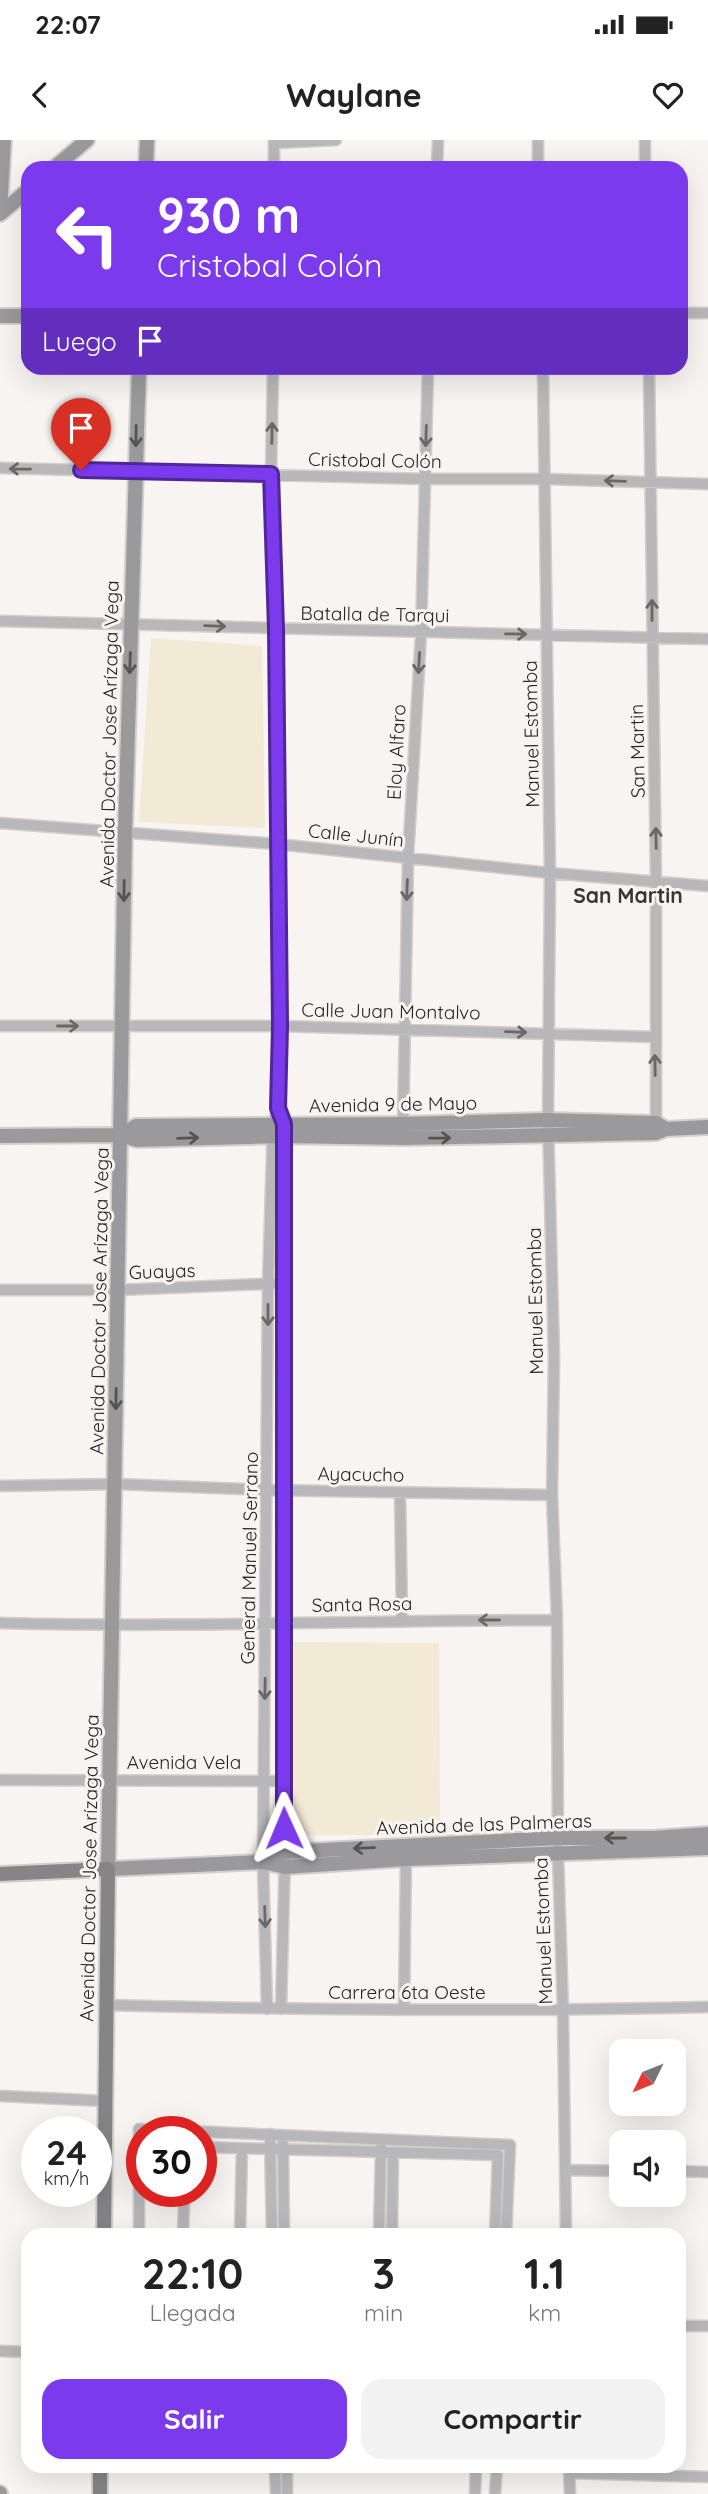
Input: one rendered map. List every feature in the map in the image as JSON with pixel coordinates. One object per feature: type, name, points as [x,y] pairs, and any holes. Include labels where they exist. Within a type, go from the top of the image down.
[{"type":"main road","name":"Avenida de las Palmeras","points":[[0,1874],[108,1869]]},
{"type":"main road","name":"Avenida Doctor Jose Arízaga Vega","points":[[104,2228],[108,1869]]},
{"type":"main road","points":[[100,2473],[100,2494]]},
{"type":"street","points":[[0,213],[4,140]]},
{"type":"street","points":[[62,161],[87,140]]},
{"type":"street","points":[[146,161],[147,140]]},
{"type":"street","points":[[274,161],[274,142],[336,140]]},
{"type":"street","points":[[437,161],[438,140]]},
{"type":"street","points":[[538,140],[538,161]]},
{"type":"street","points":[[645,140],[645,161]]},
{"type":"street","points":[[0,213],[21,196]]},
{"type":"street","points":[[688,313],[708,313]]},
{"type":"street","points":[[0,316],[21,316]]},
{"type":"street","name":"Avenida Doctor Jose Arízaga Vega","points":[[108,1869],[125,831],[139,375]]},
{"type":"street","name":"General Manuel Serrano","points":[[273,375],[271,474],[276,629],[280,1026],[278,1130],[284,1283],[285,1859],[281,2009]]},
{"type":"street","name":"Eloy Alfaro","points":[[403,1131],[408,858],[421,633],[428,375]]},
{"type":"street","name":"Manuel Estomba","points":[[543,375],[550,873],[548,1120],[554,1357],[552,1495],[557,1620],[558,1854],[566,2228]]},
{"type":"street","name":"San Martin","points":[[649,375],[656,881],[655,1037],[659,1129]]},
{"type":"street","name":"Cristobal Colón","points":[[0,468],[708,484]]},
{"type":"street","name":"Batalla de Tarqui","points":[[0,621],[708,639]]},
{"type":"street","name":"Calle Junín","points":[[0,823],[277,844],[550,873],[708,886]]},
{"type":"street","name":"Calle Juan Montalvo","points":[[0,1026],[280,1026],[655,1037]]},
{"type":"street","name":"Avenida 9 de Mayo","points":[[403,1131],[548,1120],[659,1129]]},
{"type":"street","name":"Avenida 9 de Mayo","points":[[0,1136],[121,1135],[137,1140],[278,1130],[550,1136],[708,1127]]},
{"type":"street","name":"General Manuel Serrano","points":[[267,2009],[263,1862],[268,1284],[278,1130]]},
{"type":"street","name":"Guayas","points":[[0,1290],[117,1290],[284,1283]]},
{"type":"street","name":"Ayacucho","points":[[0,1486],[115,1484],[268,1490],[552,1495]]},
{"type":"street","points":[[400,1493],[402,1620]]},
{"type":"street","name":"Santa Rosa","points":[[0,1623],[113,1626],[557,1620]]},
{"type":"street","name":"Avenida Vela","points":[[0,1780],[283,1781]]},
{"type":"street","name":"Avenida de las Palmeras","points":[[108,1869],[406,1853],[559,1838],[708,1835]]},
{"type":"street","name":"Avenida de las Palmeras","points":[[406,1853],[558,1854],[708,1848]]},
{"type":"street","points":[[404,2010],[406,1853]]},
{"type":"street","name":"Carrera 6ta Oeste","points":[[106,2005],[563,2011],[708,2007]]},
{"type":"street","points":[[0,2096],[106,2101]]},
{"type":"street","points":[[217,2132],[510,2145],[506,2228]]},
{"type":"street","points":[[270,2134],[272,2228]]},
{"type":"street","points":[[282,2135],[284,2228]]},
{"type":"street","points":[[379,2228],[381,2139]]},
{"type":"street","points":[[217,2147],[498,2155],[495,2228]]},
{"type":"street","points":[[240,2228],[242,2148]]},
{"type":"street","points":[[392,2228],[393,2152]]},
{"type":"street","points":[[565,2170],[609,2171]]},
{"type":"street","points":[[686,2171],[708,2172]]},
{"type":"street","points":[[139,2207],[139,2228]]},
{"type":"street","points":[[183,2228],[184,2207]]},
{"type":"street","points":[[686,2326],[708,2326]]},
{"type":"street","points":[[0,2351],[21,2352]]},
{"type":"street","points":[[275,2473],[276,2494]]},
{"type":"street","points":[[287,2473],[287,2494]]},
{"type":"street","points":[[475,2494],[476,2473]]},
{"type":"street","points":[[495,2494],[496,2473]]},
{"type":"street","points":[[569,2473],[570,2494]]},
{"type":"street","points":[[648,2473],[708,2476]]},
{"type":"shaded area","points":[[151,638],[262,646],[265,828],[139,822]]},
{"type":"shaded area","points":[[294,1642],[439,1643],[440,1835],[294,1835]]},
{"type":"district","name":"San Martin","points":[[628,895]]},
{"type":"route","points":[[81,470],[271,474],[276,629],[280,1026],[278,1108],[284,1124],[284,1828]]}]
